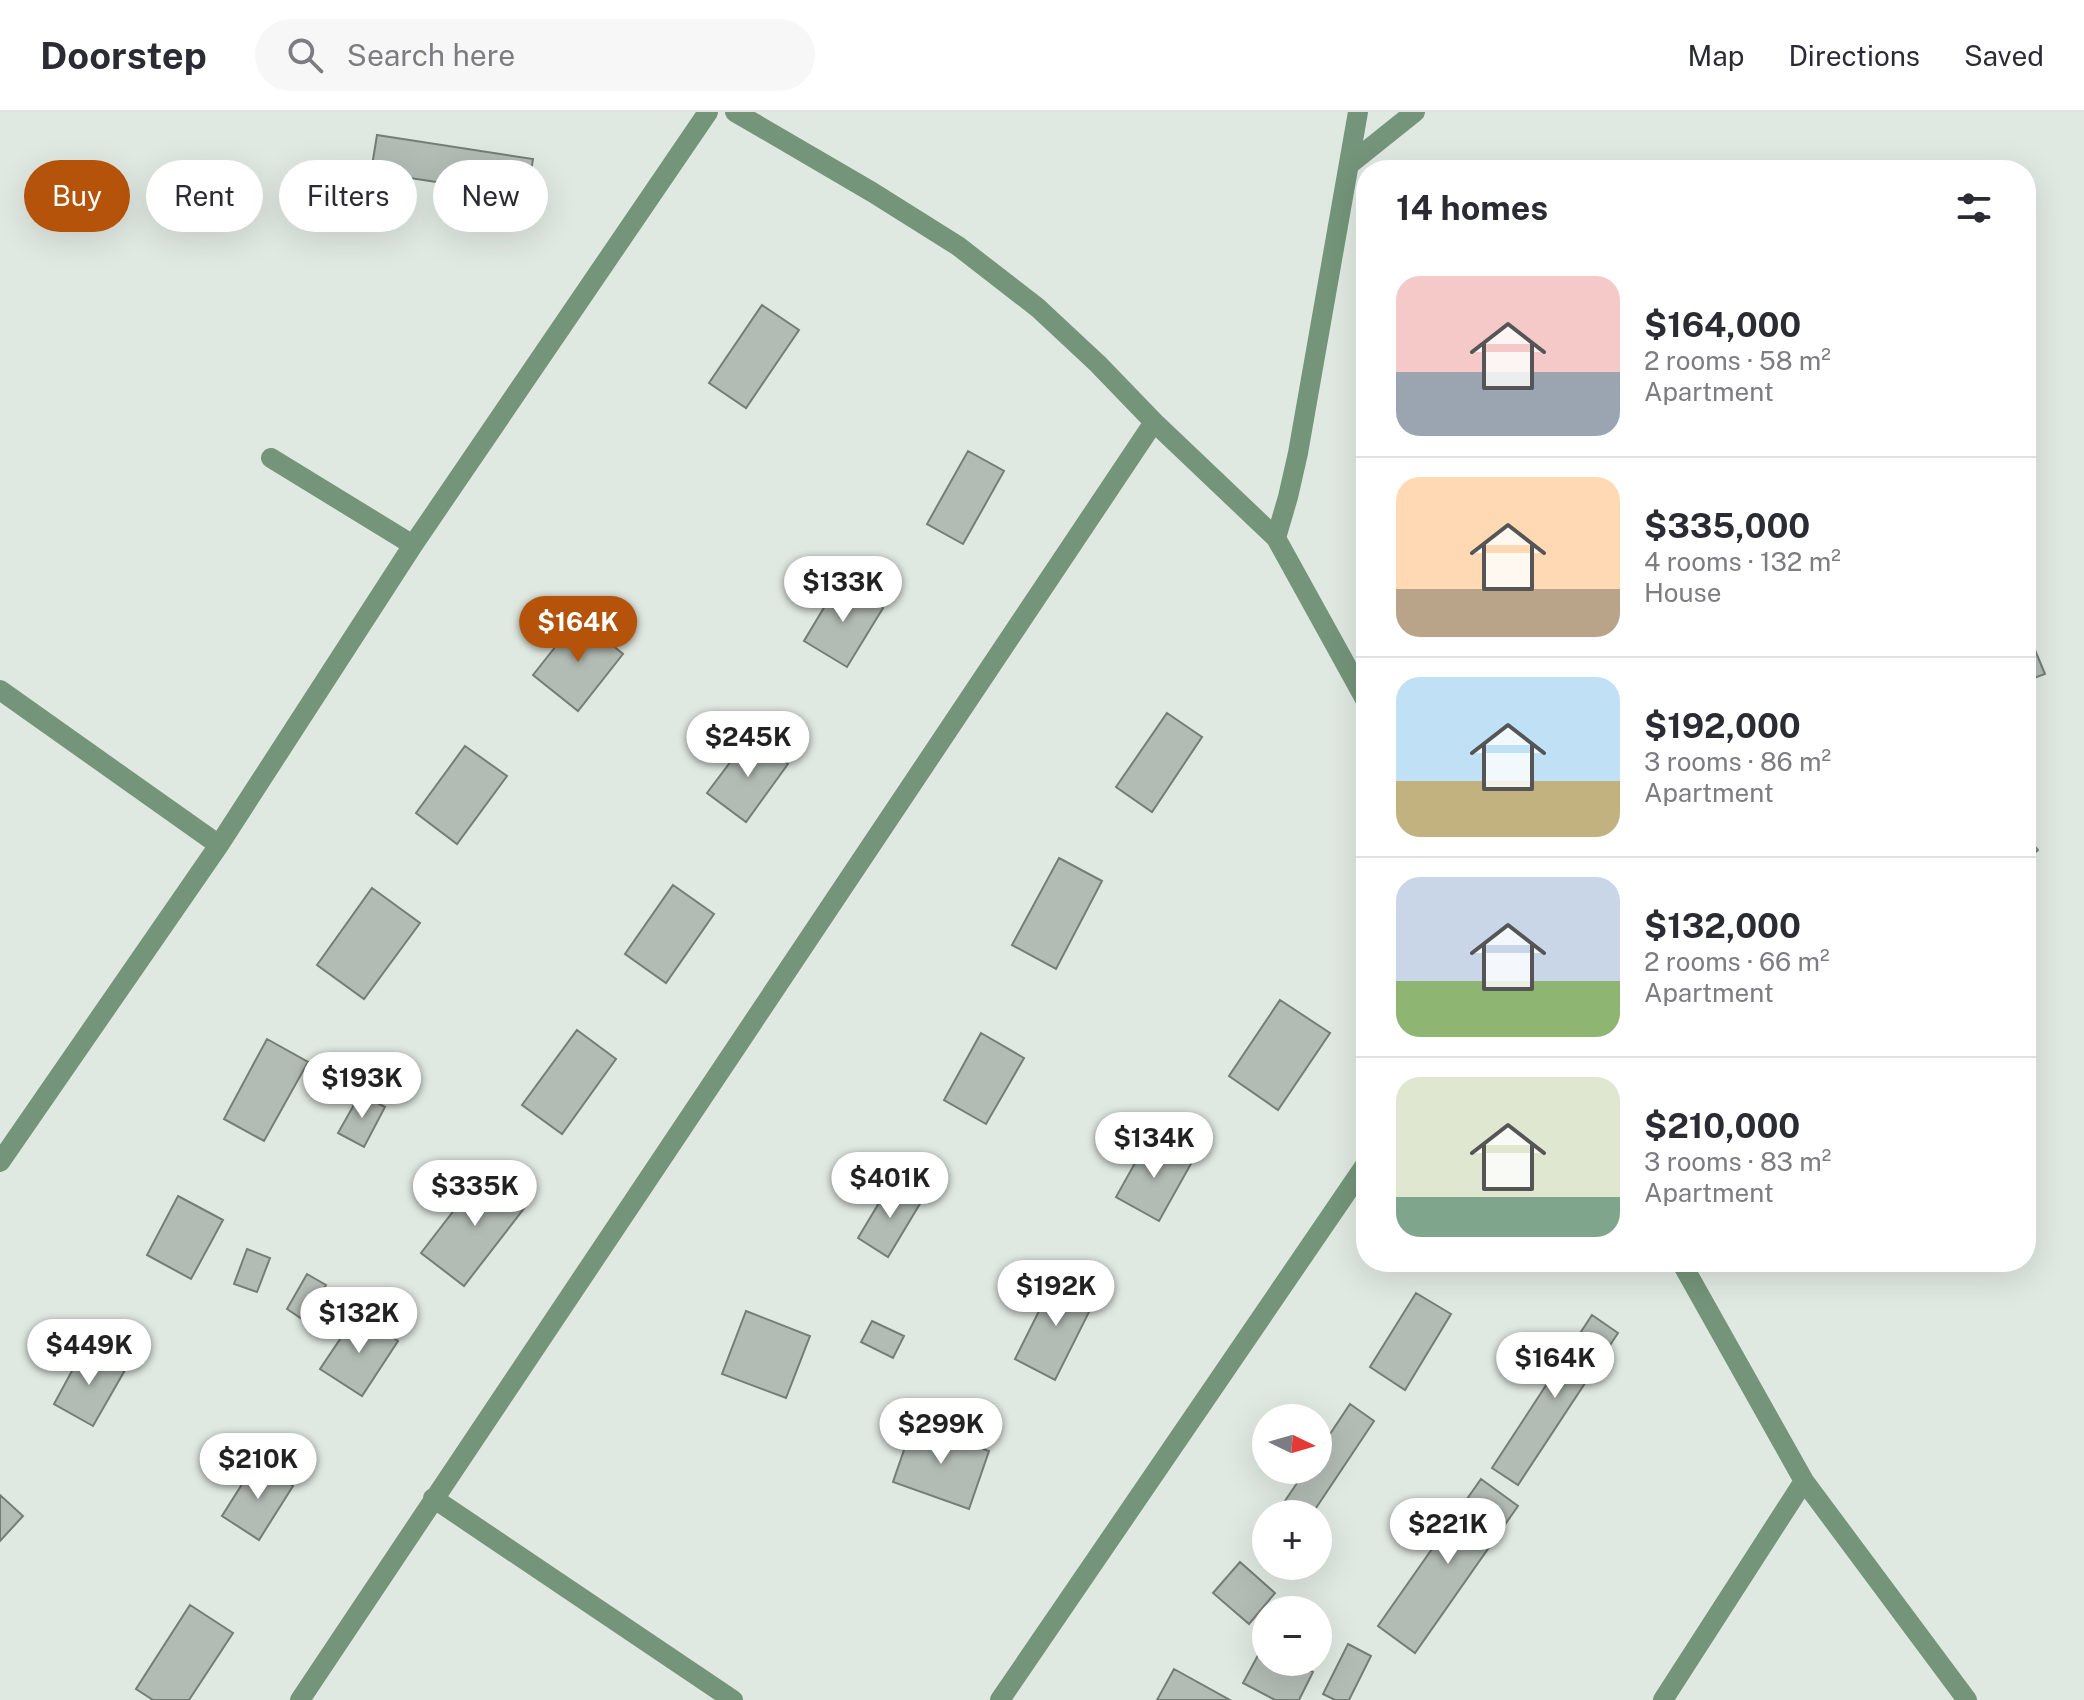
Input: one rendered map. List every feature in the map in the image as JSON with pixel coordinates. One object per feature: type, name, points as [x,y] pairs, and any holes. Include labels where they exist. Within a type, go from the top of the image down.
[{"type":"street","points":[[0,1162],[219,845],[413,545],[708,112]]},
{"type":"street","points":[[735,112],[958,246],[1038,308],[1276,538],[1356,683]]},
{"type":"street","points":[[1276,538],[1298,453],[1358,112]]},
{"type":"street","points":[[1350,164],[1415,112]]},
{"type":"street","points":[[300,1700],[1154,422]]},
{"type":"street","points":[[271,458],[413,545]]},
{"type":"street","points":[[0,690],[219,845]]},
{"type":"street","points":[[1000,1700],[1356,1179]]},
{"type":"street","points":[[1687,1272],[1804,1481],[1967,1700]]},
{"type":"street","points":[[1663,1700],[1804,1481]]},
{"type":"street","points":[[433,1498],[733,1700]]},
{"type":"building","points":[[377,135],[533,159],[433,160],[433,182],[417,179],[417,160],[373,160]]},
{"type":"building","points":[[762,305],[799,330],[746,408],[709,383]]},
{"type":"building","points":[[968,451],[1004,471],[963,544],[927,524]]},
{"type":"building","points":[[840,581],[883,608],[847,667],[804,641]]},
{"type":"building","points":[[579,617],[623,654],[578,711],[533,675]]},
{"type":"building","points":[[2036,652],[2045,674],[2036,677]]},
{"type":"building","points":[[1167,713],[1202,737],[1152,812],[1116,787]]},
{"type":"building","points":[[750,736],[788,764],[746,822],[707,793]]},
{"type":"building","points":[[465,746],[507,776],[457,844],[416,813]]},
{"type":"building","points":[[1059,858],[1102,881],[1056,969],[1012,945]]},
{"type":"building","points":[[673,885],[714,914],[666,983],[625,954]]},
{"type":"building","points":[[372,888],[420,923],[364,999],[317,965]]},
{"type":"building","points":[[1280,1000],[1330,1033],[1278,1110],[1229,1076]]},
{"type":"building","points":[[577,1030],[616,1059],[562,1134],[522,1105]]},
{"type":"building","points":[[981,1033],[1024,1058],[986,1124],[944,1100]]},
{"type":"building","points":[[267,1039],[308,1062],[264,1141],[224,1119]]},
{"type":"building","points":[[360,1094],[385,1107],[364,1147],[338,1133]]},
{"type":"building","points":[[1149,1138],[1192,1162],[1159,1221],[1116,1197]]},
{"type":"building","points":[[486,1169],[529,1202],[464,1286],[421,1253]]},
{"type":"building","points":[[891,1183],[921,1202],[888,1257],[858,1238]]},
{"type":"building","points":[[178,1196],[223,1220],[191,1279],[147,1255]]},
{"type":"building","points":[[247,1249],[270,1258],[257,1292],[234,1284]]},
{"type":"building","points":[[307,1274],[326,1285],[305,1321],[287,1309]]},
{"type":"building","points":[[1056,1277],[1096,1298],[1055,1380],[1015,1359]]},
{"type":"building","points":[[1416,1293],[1451,1314],[1405,1390],[1370,1367]]},
{"type":"building","points":[[746,1311],[810,1336],[786,1398],[722,1374]]},
{"type":"building","points":[[357,1314],[398,1341],[362,1396],[320,1369]]},
{"type":"building","points":[[1592,1315],[1618,1333],[1518,1485],[1492,1468]]},
{"type":"building","points":[[872,1321],[904,1336],[893,1358],[861,1342]]},
{"type":"building","points":[[85,1347],[125,1370],[93,1426],[54,1404]]},
{"type":"building","points":[[1350,1404],[1374,1421],[1332,1484],[1332,1431]]},
{"type":"building","points":[[913,1424],[989,1451],[969,1509],[893,1482]]},
{"type":"building","points":[[256,1462],[293,1486],[259,1540],[222,1516]]},
{"type":"building","points":[[1481,1479],[1518,1506],[1415,1653],[1378,1626]]},
{"type":"building","points":[[1296,1484],[1332,1484],[1321,1500],[1286,1500]]},
{"type":"building","points":[[0,1495],[23,1516],[0,1541]]},
{"type":"building","points":[[1240,1562],[1252,1573],[1252,1580],[1260,1580],[1275,1593],[1272,1596],[1252,1596],[1252,1620],[1249,1624],[1213,1593]]},
{"type":"building","points":[[190,1605],[233,1633],[189,1700],[153,1700],[136,1689]]},
{"type":"building","points":[[1348,1644],[1371,1656],[1349,1700],[1335,1700],[1323,1694]]},
{"type":"building","points":[[1252,1666],[1252,1676],[1311,1676],[1299,1700],[1275,1700],[1243,1683]]},
{"type":"building","points":[[1174,1669],[1230,1700],[1157,1700]]}]
